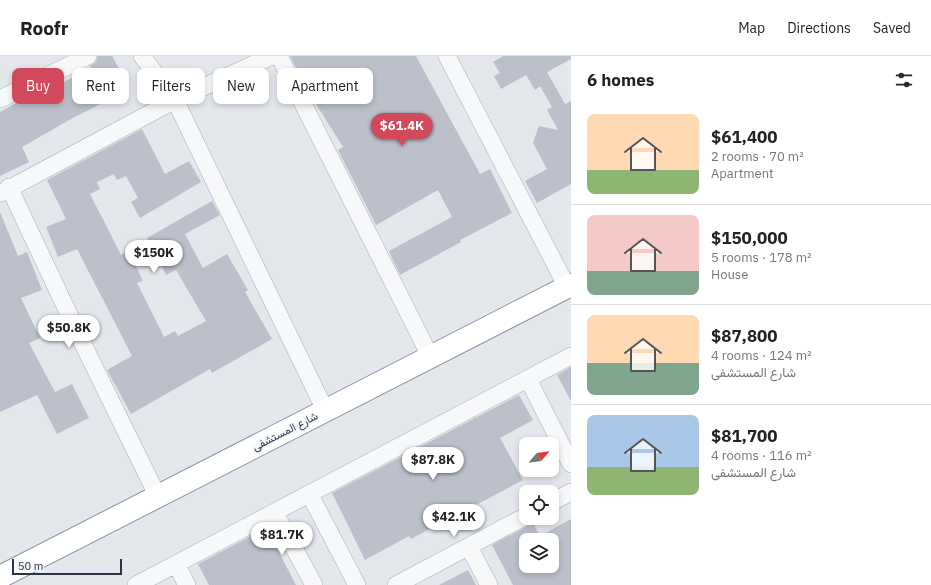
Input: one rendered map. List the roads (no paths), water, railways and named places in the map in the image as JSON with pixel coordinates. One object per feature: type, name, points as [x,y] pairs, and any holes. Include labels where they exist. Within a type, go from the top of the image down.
[{"type":"highway","name":"شارع المستشفى","points":[[0,577],[569,286]]},
{"type":"street","points":[[0,99],[88,56]]},
{"type":"street","points":[[142,56],[151,68]]},
{"type":"street","points":[[205,86],[272,56]]},
{"type":"street","points":[[279,56],[430,356]]},
{"type":"street","points":[[447,56],[569,286]]},
{"type":"street","points":[[158,497],[5,190],[167,104]]},
{"type":"street","points":[[177,104],[325,410]]},
{"type":"street","points":[[136,585],[310,495],[571,356]]},
{"type":"street","points":[[528,379],[571,464]]},
{"type":"street","points":[[559,498],[571,492]]},
{"type":"street","points":[[310,495],[357,585]]},
{"type":"street","points":[[275,513],[314,585]]},
{"type":"street","points":[[396,585],[519,520]]},
{"type":"street","points":[[468,547],[489,585]]},
{"type":"street","points":[[176,564],[187,585]]}]
